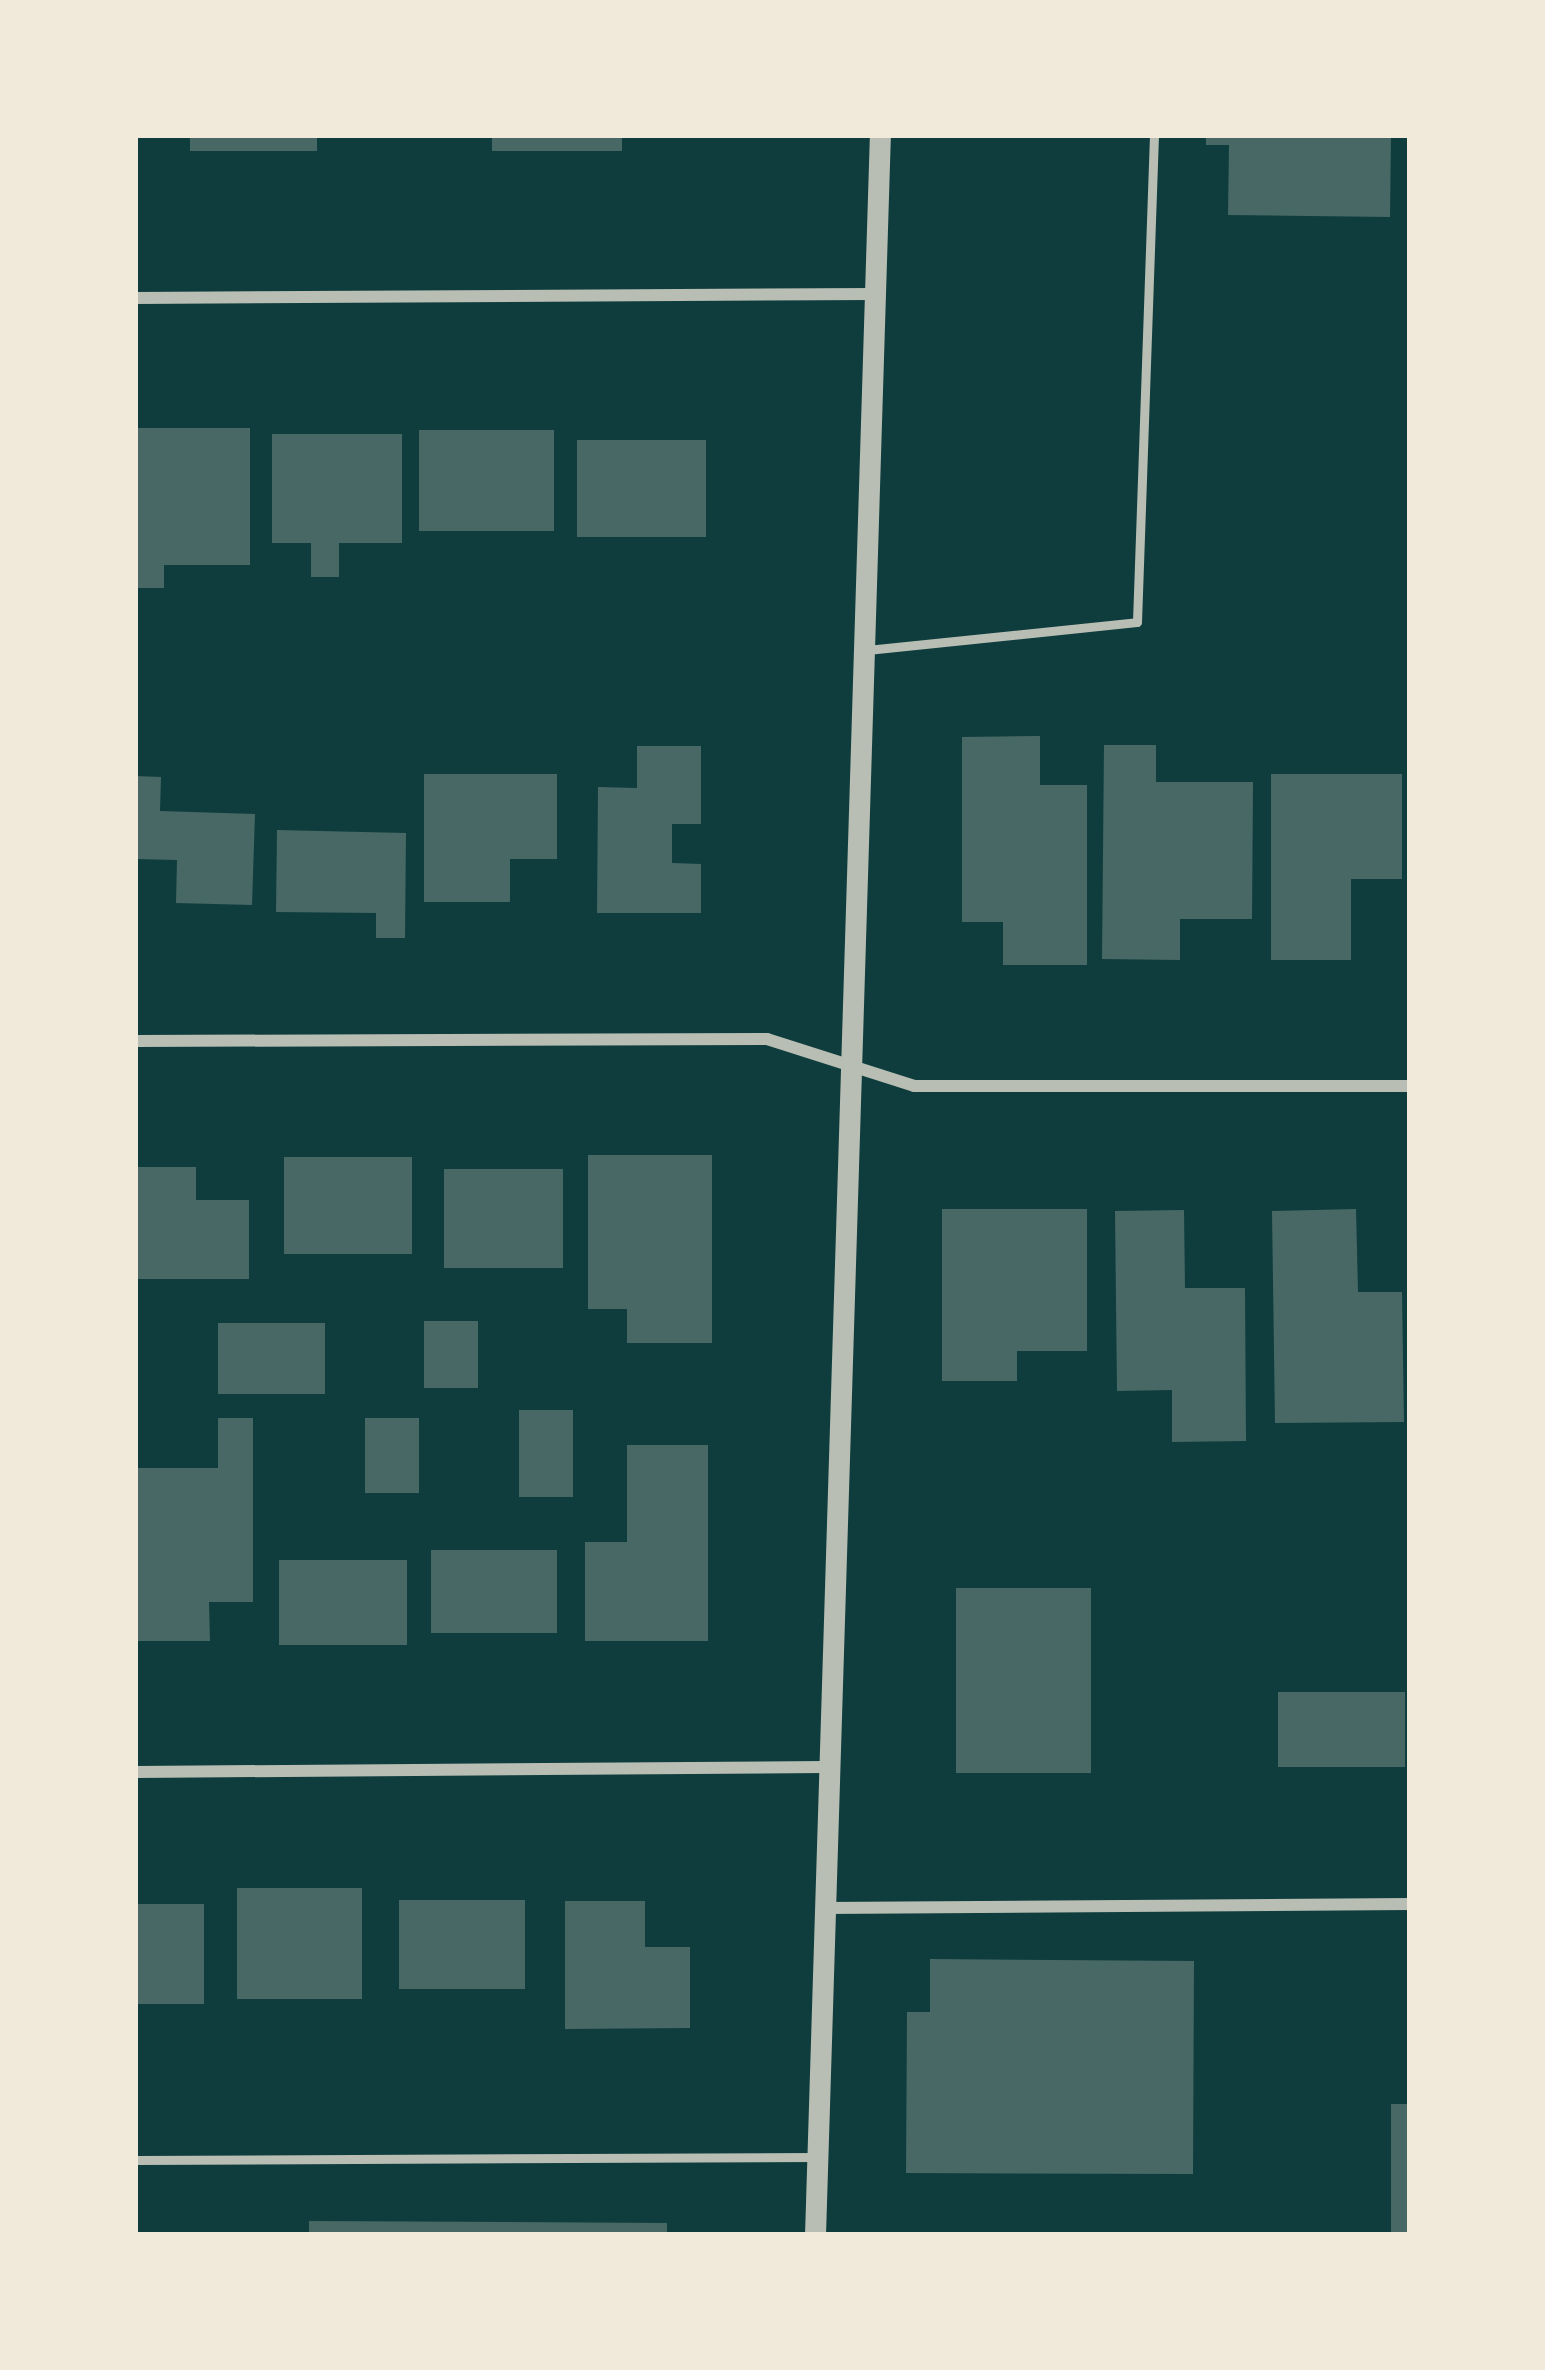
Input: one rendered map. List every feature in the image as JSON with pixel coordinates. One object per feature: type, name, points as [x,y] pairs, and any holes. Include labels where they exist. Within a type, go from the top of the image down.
[{"type":"street","points":[[815,2235],[825,1767],[880,135]]},
{"type":"street","points":[[135,298],[875,294]]},
{"type":"street","points":[[135,1041],[767,1039],[914,1086],[1410,1086]]},
{"type":"street","points":[[135,1772],[825,1767]]},
{"type":"street","points":[[821,1909],[1410,1904]]},
{"type":"lane","points":[[861,651],[1137,622],[1154,135]]},
{"type":"lane","points":[[135,2160],[816,2157]]},
{"type":"building","points":[[190,135],[317,135],[317,151],[190,151]]},
{"type":"building","points":[[492,135],[622,135],[622,151],[492,151]]},
{"type":"building","points":[[1206,135],[1391,135],[1390,217],[1228,215],[1229,145],[1206,145]]},
{"type":"building","points":[[135,428],[250,428],[250,565],[164,565],[164,588],[135,588]]},
{"type":"building","points":[[419,430],[554,430],[554,531],[419,531]]},
{"type":"building","points":[[272,434],[402,434],[402,543],[339,543],[339,577],[311,577],[311,543],[272,543]]},
{"type":"building","points":[[577,440],[706,440],[706,537],[577,537]]},
{"type":"building","points":[[1040,736],[1040,785],[1087,785],[1087,965],[1003,965],[1003,922],[962,922],[962,737]]},
{"type":"building","points":[[1104,745],[1156,745],[1156,782],[1253,782],[1252,919],[1180,919],[1180,960],[1102,959]]},
{"type":"building","points":[[637,746],[701,746],[701,824],[672,824],[672,863],[701,864],[701,913],[597,913],[598,787],[637,788]]},
{"type":"building","points":[[424,774],[557,774],[557,859],[510,859],[510,902],[424,902]]},
{"type":"building","points":[[1271,774],[1402,774],[1402,879],[1351,879],[1351,960],[1271,960]]},
{"type":"building","points":[[135,776],[161,777],[160,811],[255,814],[252,905],[176,903],[177,860],[135,859]]},
{"type":"building","points":[[277,830],[406,833],[405,938],[376,938],[376,913],[276,912]]},
{"type":"building","points":[[588,1155],[712,1155],[712,1343],[627,1343],[627,1309],[588,1309]]},
{"type":"building","points":[[284,1157],[412,1157],[412,1254],[284,1254]]},
{"type":"building","points":[[135,1167],[196,1167],[196,1200],[249,1200],[249,1279],[135,1279]]},
{"type":"building","points":[[444,1169],[563,1169],[563,1268],[444,1268]]},
{"type":"building","points":[[942,1209],[1087,1209],[1087,1351],[1017,1351],[1017,1381],[942,1381]]},
{"type":"building","points":[[1356,1209],[1358,1292],[1402,1292],[1404,1422],[1275,1423],[1272,1211]]},
{"type":"building","points":[[1184,1210],[1185,1288],[1245,1288],[1246,1441],[1172,1442],[1172,1390],[1117,1391],[1115,1211]]},
{"type":"building","points":[[424,1321],[478,1321],[478,1388],[424,1388]]},
{"type":"building","points":[[218,1323],[325,1323],[325,1394],[218,1394]]},
{"type":"building","points":[[519,1410],[573,1410],[573,1497],[519,1497]]},
{"type":"building","points":[[218,1418],[253,1418],[253,1602],[209,1602],[210,1641],[135,1641],[135,1468],[218,1468]]},
{"type":"building","points":[[365,1418],[419,1418],[419,1493],[365,1493]]},
{"type":"building","points":[[627,1445],[708,1445],[708,1641],[585,1641],[585,1542],[627,1542]]},
{"type":"building","points":[[431,1550],[557,1550],[557,1633],[431,1633]]},
{"type":"building","points":[[279,1560],[407,1560],[407,1645],[279,1645]]},
{"type":"building","points":[[956,1588],[1091,1588],[1091,1773],[956,1773]]},
{"type":"building","points":[[1278,1692],[1405,1692],[1405,1767],[1278,1767]]},
{"type":"building","points":[[237,1888],[362,1888],[362,1999],[237,1999]]},
{"type":"building","points":[[399,1900],[525,1900],[525,1989],[399,1989]]},
{"type":"building","points":[[565,1901],[645,1901],[645,1947],[690,1947],[690,2028],[565,2029]]},
{"type":"building","points":[[135,1904],[204,1904],[204,2004],[135,2004]]},
{"type":"building","points":[[930,1959],[1194,1961],[1193,2174],[906,2173],[907,2012],[930,2012]]},
{"type":"building","points":[[1391,2104],[1410,2104],[1410,2235],[1391,2235]]},
{"type":"building","points":[[309,2221],[667,2223],[667,2235],[309,2235]]}]
